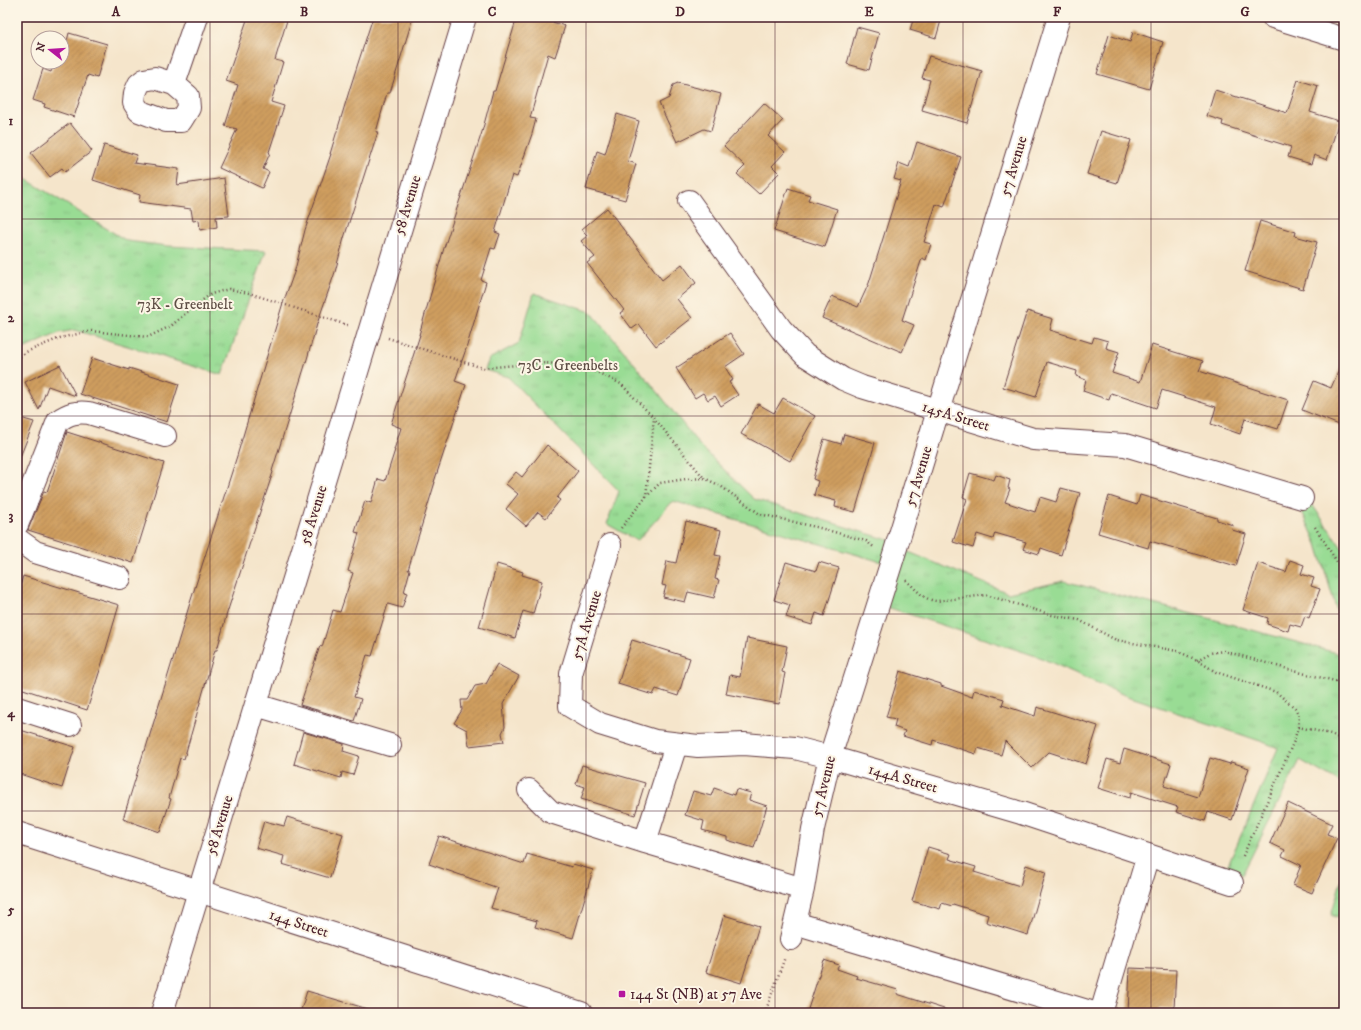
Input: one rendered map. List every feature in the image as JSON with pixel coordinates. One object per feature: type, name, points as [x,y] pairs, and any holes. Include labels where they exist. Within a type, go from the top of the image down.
[{"type":"street","points":[[174,84],[196,17]]},
{"type":"street","name":"58 Avenue","points":[[162,1013],[465,17]]},
{"type":"street","name":"57 Avenue","points":[[793,931],[803,889],[813,829],[830,757],[891,564],[1059,17]]},
{"type":"street","points":[[1273,17],[1344,39]]},
{"type":"street","name":"145A Street","points":[[689,201],[781,329],[805,355],[843,379],[862,387],[1033,439],[1125,445],[1302,498]]},
{"type":"street","points":[[17,525],[58,421],[66,415],[78,412],[89,413],[165,436]]},
{"type":"street","name":"57A Avenue","points":[[570,706],[571,674],[615,537]]},
{"type":"street","points":[[17,538],[35,552],[120,578]]},
{"type":"street","points":[[256,705],[390,745]]},
{"type":"street","name":"144A Street","points":[[570,706],[600,724],[655,741],[698,746],[744,744],[788,748],[830,757],[1021,813],[1232,883]]},
{"type":"street","points":[[17,708],[70,725]]},
{"type":"street","points":[[645,842],[676,744]]},
{"type":"street","points":[[529,790],[550,812],[803,889]]},
{"type":"street","name":"144 Street","points":[[17,833],[581,1013]]},
{"type":"street","points":[[1101,1013],[1148,855]]},
{"type":"street","points":[[793,931],[1094,1013]]},
{"type":"path","points":[[17,359],[26,352],[60,338],[91,331],[148,337],[171,326],[211,294],[229,289],[249,293],[353,327]]},
{"type":"path","points":[[383,336],[483,368],[539,363],[566,364],[599,373],[621,384],[654,418],[704,478]]},
{"type":"path","points":[[646,497],[654,418]]},
{"type":"path","points":[[615,537],[646,497],[660,484],[686,479],[704,478],[719,484],[760,514],[820,528],[866,541],[880,552]]},
{"type":"path","points":[[1315,527],[1344,573]]},
{"type":"path","points":[[905,579],[922,596],[931,601],[986,595],[1052,615],[1079,620],[1116,640],[1177,651],[1197,660],[1216,672],[1276,692],[1295,708],[1299,716],[1298,727],[1294,741],[1242,858]]},
{"type":"path","points":[[1197,660],[1210,653],[1224,651],[1344,683]]},
{"type":"path","points":[[1298,727],[1331,734],[1344,741]]},
{"type":"path","points":[[765,1013],[793,931]]},
{"type":"green space","name":"73K - Greenbelt","points":[[17,172],[19,175],[127,241],[168,246],[266,251],[222,375],[75,330],[59,333],[21,350],[17,355]]},
{"type":"green space","name":"73C - Greenbelts","points":[[534,293],[591,312],[653,386],[701,447],[754,499],[892,541],[885,563],[673,501],[637,541],[607,524],[619,491],[508,377],[485,370],[489,359],[519,343]]},
{"type":"green space","points":[[1311,503],[1344,551],[1344,635],[1317,544],[1299,505]]},
{"type":"green space","points":[[899,548],[1008,593],[1064,581],[1344,655],[1344,785],[1300,760],[1242,875],[1227,868],[1278,748],[1122,694],[1039,657],[881,605]]},
{"type":"green space","points":[[1344,871],[1344,920],[1331,915]]},
{"type":"building","points":[[248,17],[288,17],[275,60],[283,62],[271,102],[284,106],[269,152],[270,153],[263,169],[269,172],[262,188],[219,168],[237,129],[225,126],[238,85],[226,81]]},
{"type":"building","points":[[373,17],[413,17],[390,93],[387,93],[376,132],[378,132],[344,238],[335,272],[317,324],[272,471],[273,472],[227,613],[217,650],[215,650],[184,759],[180,758],[169,798],[171,799],[160,832],[123,819],[237,456],[282,306],[295,270],[305,230],[331,154]]},
{"type":"building","points":[[517,17],[551,17],[549,21],[565,26],[555,57],[548,54],[530,118],[536,119],[532,134],[517,177],[512,175],[495,232],[500,234],[495,249],[491,248],[481,280],[486,282],[455,381],[466,385],[434,482],[408,570],[410,570],[404,592],[407,593],[402,608],[388,604],[372,656],[367,655],[354,697],[361,699],[354,721],[300,705],[320,646],[322,647],[333,610],[340,612],[353,573],[348,571],[359,533],[355,532],[365,501],[371,503],[378,479],[385,481],[395,450],[401,428],[391,424],[420,335],[444,248],[482,132],[493,91],[495,91]]},
{"type":"building","points":[[914,17],[942,17],[936,38],[910,30]]},
{"type":"building","points":[[857,27],[879,33],[869,70],[847,64]]},
{"type":"building","points":[[1133,32],[1163,42],[1149,89],[1097,74],[1109,35],[1130,42]]},
{"type":"building","points":[[70,33],[107,44],[97,78],[88,75],[74,117],[44,107],[45,104],[33,100],[43,70],[51,72],[52,70],[70,70]]},
{"type":"building","points":[[929,56],[982,71],[967,123],[922,110],[930,80],[922,78]]},
{"type":"building","points":[[1298,80],[1318,86],[1310,112],[1339,121],[1327,160],[1314,155],[1311,164],[1288,157],[1291,147],[1222,125],[1223,121],[1207,116],[1215,90],[1287,113]]},
{"type":"building","points":[[678,83],[721,94],[711,131],[704,129],[677,142],[659,103],[669,98],[673,85]]},
{"type":"building","points":[[764,103],[783,120],[768,136],[785,152],[772,166],[779,173],[759,194],[737,174],[745,166],[724,146]]},
{"type":"building","points":[[617,114],[639,121],[628,161],[636,164],[625,200],[586,189],[597,151],[605,154]]},
{"type":"building","points":[[70,123],[92,151],[65,172],[62,168],[50,177],[31,153]]},
{"type":"building","points":[[1101,131],[1131,140],[1117,183],[1087,174]]},
{"type":"building","points":[[917,142],[961,157],[944,207],[936,204],[924,242],[931,244],[926,260],[922,258],[902,320],[914,325],[902,352],[822,318],[832,296],[858,307],[869,283],[901,181],[894,179],[899,163],[909,167]]},
{"type":"building","points":[[104,145],[137,155],[134,163],[179,169],[177,185],[224,178],[229,216],[216,217],[217,227],[200,230],[199,220],[193,221],[191,209],[139,202],[140,195],[93,180]]},
{"type":"building","points":[[788,188],[810,195],[808,200],[837,209],[825,247],[774,231]]},
{"type":"building","points":[[607,208],[662,280],[682,264],[696,283],[677,299],[692,318],[656,346],[639,324],[632,329],[620,313],[624,310],[587,263],[595,257],[581,241],[587,236],[582,229]]},
{"type":"building","points":[[1260,221],[1296,232],[1295,236],[1317,242],[1303,289],[1245,271]]},
{"type":"building","points":[[1027,311],[1053,319],[1050,330],[1092,343],[1094,337],[1108,341],[1106,348],[1119,352],[1112,373],[1140,382],[1152,345],[1203,361],[1199,371],[1288,400],[1278,429],[1245,419],[1240,434],[1211,424],[1216,407],[1162,390],[1156,408],[1111,393],[1109,400],[1083,391],[1086,380],[1076,376],[1077,371],[1047,362],[1036,397],[1003,387]]},
{"type":"building","points":[[730,333],[744,354],[725,367],[733,380],[729,382],[738,395],[721,406],[715,396],[708,400],[703,393],[695,398],[676,368]]},
{"type":"building","points":[[92,358],[179,384],[167,422],[80,394]]},
{"type":"building","points":[[1344,358],[1344,427],[1302,410],[1314,381],[1331,388]]},
{"type":"building","points":[[60,365],[76,396],[48,386],[39,410],[25,382]]},
{"type":"building","points":[[783,398],[815,416],[790,461],[741,434],[758,404],[774,413]]},
{"type":"building","points":[[17,417],[34,422],[18,462],[17,462]]},
{"type":"building","points":[[67,432],[164,463],[133,563],[28,530],[44,491],[47,492]]},
{"type":"building","points":[[844,434],[875,443],[855,512],[835,507],[836,501],[814,495],[818,481],[813,479],[824,439],[841,444]]},
{"type":"building","points":[[547,445],[578,471],[557,498],[560,500],[546,518],[538,512],[526,526],[506,509],[518,494],[506,484],[516,472],[522,477]]},
{"type":"building","points":[[970,473],[994,480],[996,475],[1010,480],[1008,488],[1010,489],[1005,502],[1035,512],[1040,497],[1056,502],[1061,488],[1080,493],[1061,555],[1041,548],[1039,554],[1023,549],[1026,542],[995,533],[993,539],[977,534],[973,548],[953,542],[967,499],[963,497]]},
{"type":"building","points":[[1140,495],[1217,518],[1217,520],[1233,525],[1232,530],[1246,534],[1236,566],[1150,541],[1148,548],[1098,533],[1109,496],[1137,505]]},
{"type":"building","points":[[686,521],[721,530],[715,555],[720,556],[715,579],[719,580],[714,598],[688,592],[685,602],[663,597],[666,586],[662,585],[667,561],[676,563]]},
{"type":"building","points":[[1290,560],[1304,565],[1301,574],[1314,578],[1311,586],[1320,589],[1309,618],[1305,616],[1301,627],[1290,624],[1288,631],[1267,624],[1268,618],[1243,610],[1258,563],[1286,572]]},
{"type":"building","points":[[786,562],[816,571],[819,562],[839,568],[824,616],[816,613],[812,625],[786,617],[790,605],[774,600]]},
{"type":"building","points":[[497,564],[523,572],[522,575],[542,581],[533,614],[523,611],[515,638],[479,627]]},
{"type":"building","points":[[23,576],[119,605],[87,710],[17,687],[17,597]]},
{"type":"building","points":[[747,638],[787,646],[782,672],[785,673],[779,704],[726,694],[730,675],[740,677]]},
{"type":"building","points":[[632,640],[690,658],[678,696],[656,689],[653,695],[618,684]]},
{"type":"building","points":[[497,664],[519,676],[503,704],[505,727],[502,733],[504,742],[469,746],[467,730],[454,723],[462,710],[461,700],[467,700],[475,686],[486,684]]},
{"type":"building","points":[[900,671],[941,684],[941,686],[972,697],[974,690],[1004,699],[1002,705],[1035,716],[1037,707],[1098,726],[1086,764],[1049,752],[1032,768],[1005,741],[1001,755],[978,748],[976,754],[933,740],[932,745],[903,736],[905,731],[894,727],[896,719],[886,717]]},
{"type":"building","points":[[17,729],[75,747],[62,788],[17,773]]},
{"type":"building","points":[[303,732],[344,744],[343,751],[359,756],[353,775],[342,772],[341,778],[294,764]]},
{"type":"building","points":[[1124,749],[1171,764],[1164,786],[1198,797],[1210,758],[1230,764],[1231,762],[1249,768],[1232,820],[1208,812],[1205,821],[1176,812],[1178,807],[1131,792],[1130,798],[1098,788],[1107,759],[1120,763]]},
{"type":"building","points":[[582,765],[645,783],[635,815],[581,799],[585,787],[576,784]]},
{"type":"building","points":[[714,788],[734,795],[736,789],[751,793],[749,800],[767,806],[754,848],[727,840],[727,837],[702,830],[704,821],[685,815],[693,791],[711,796]]},
{"type":"building","points":[[1288,803],[1332,824],[1327,834],[1337,838],[1312,893],[1293,885],[1301,865],[1282,856],[1285,850],[1270,843]]},
{"type":"building","points":[[287,817],[343,834],[330,878],[282,864],[284,856],[256,848],[264,821],[284,826]]},
{"type":"building","points":[[439,836],[524,864],[527,854],[572,867],[573,864],[593,870],[573,938],[535,927],[537,921],[491,908],[498,888],[429,864]]},
{"type":"building","points":[[928,847],[951,854],[949,859],[976,867],[974,872],[1020,886],[1026,865],[1046,872],[1028,935],[986,922],[988,915],[953,904],[952,906],[942,903],[940,909],[912,901]]},
{"type":"building","points":[[724,915],[759,926],[741,983],[706,972]]},
{"type":"building","points":[[824,960],[839,965],[837,969],[857,976],[856,978],[898,990],[897,994],[947,1010],[947,1013],[820,1013],[808,1009]]},
{"type":"building","points":[[1130,968],[1176,970],[1174,1009],[1160,1008],[1159,1013],[1128,1013]]},
{"type":"building","points":[[307,991],[368,1009],[367,1013],[300,1013]]},
{"type":"place","name":"144 St (NB) at 57 Ave","points":[[622,994]]}]
